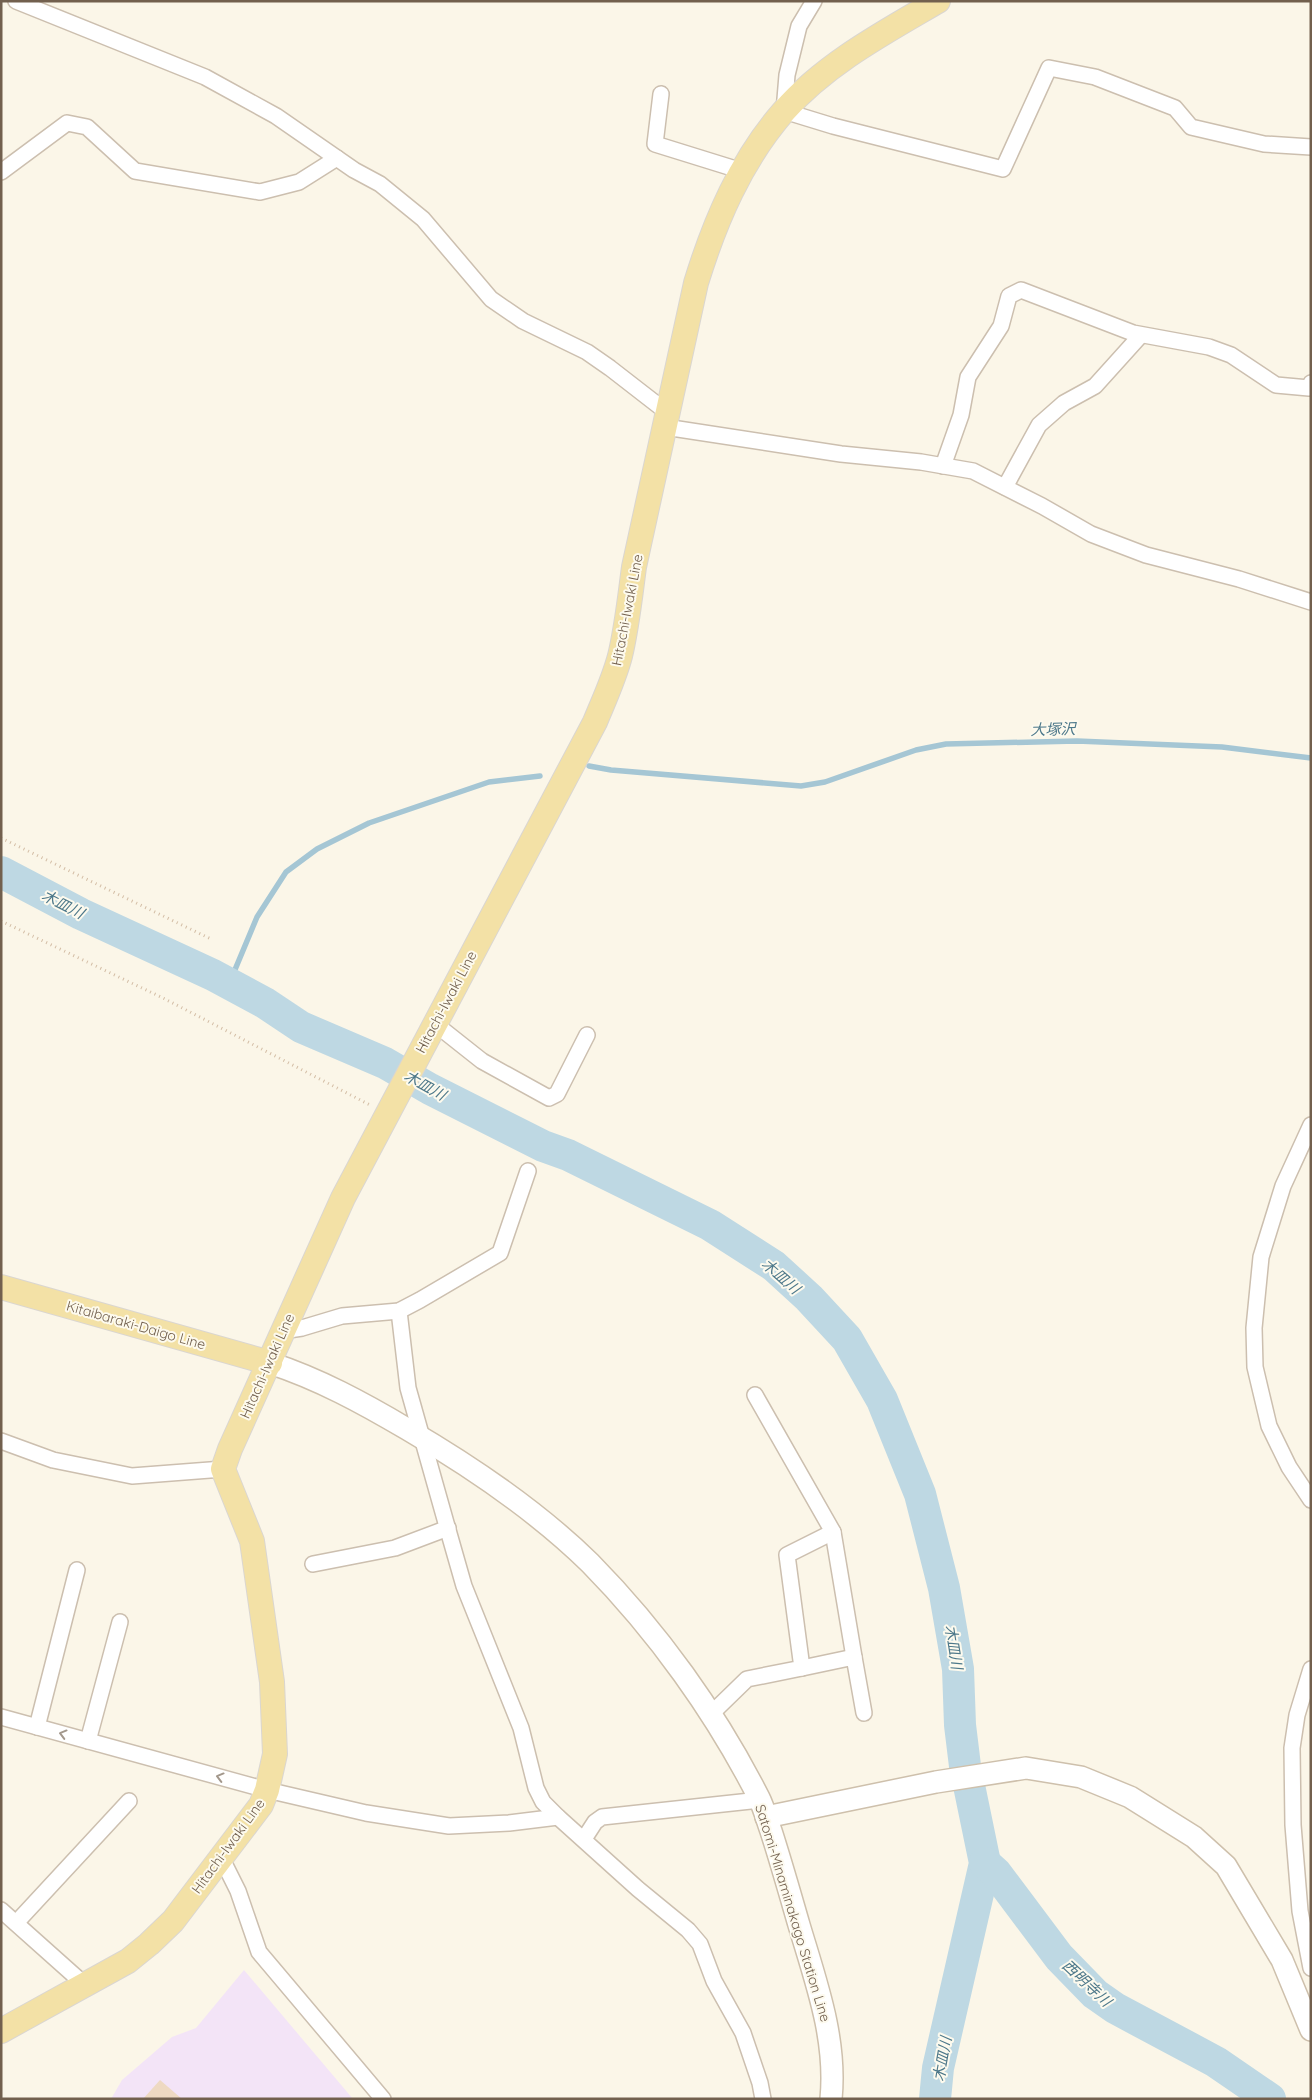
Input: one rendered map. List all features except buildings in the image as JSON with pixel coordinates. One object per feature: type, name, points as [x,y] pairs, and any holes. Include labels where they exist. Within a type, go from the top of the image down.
[{"type":"main road","name":"Hitachi-Iwaki Line","points":[[1,2031],[128,1961],[150,1944],[173,1921],[261,1805],[267,1790],[275,1754],[272,1682],[252,1541],[223,1469],[230,1449],[343,1198],[595,722],[609,690],[620,656],[628,615],[634,567],[700,268],[719,216],[742,170],[784,111],[838,63],[877,37],[938,1]]},
{"type":"main road","name":"Kitaibaraki-Daigo Line","points":[[1,1287],[270,1362]]},
{"type":"main road","name":"Satomi-Minaminakago Station Line","points":[[270,1362],[349,1395],[468,1466],[528,1510],[590,1563],[647,1626],[710,1714],[763,1809],[824,2007],[830,2043],[831,2099]]},
{"type":"main road","points":[[763,1809],[1026,1768],[1081,1777],[1138,1802],[1194,1837],[1226,1866],[1282,1960],[1311,2030]]},
{"type":"street","points":[[16,1],[212,81],[276,116],[337,158],[380,184],[422,219],[491,299],[523,321],[587,352],[610,368],[666,420],[841,454],[973,471],[1100,538],[1146,555],[1239,579],[1311,602]]},
{"type":"street","points":[[814,1],[799,26],[787,75],[784,111],[833,126],[1004,169],[1049,68],[1095,77],[1175,108],[1191,127],[1264,144],[1311,147]]},
{"type":"street","points":[[661,94],[655,144],[742,170]]},
{"type":"street","points":[[1,172],[66,123],[87,127],[135,171],[260,192],[299,182],[337,158]]},
{"type":"street","points":[[943,466],[961,415],[968,377],[1001,326],[1009,296],[1021,290],[1133,333],[1209,347],[1232,355],[1276,385],[1309,388],[1311,383]]},
{"type":"street","points":[[1005,487],[1039,425],[1064,403],[1095,386],[1141,334]]},
{"type":"street","points":[[429,1033],[549,1098],[558,1094],[587,1035]]},
{"type":"street","points":[[1311,1125],[1283,1186],[1261,1258],[1254,1328],[1256,1367],[1269,1426],[1289,1467],[1311,1500]]},
{"type":"street","points":[[282,1330],[302,1328],[342,1316],[399,1310],[420,1300],[500,1253],[528,1171]]},
{"type":"street","points":[[399,1310],[408,1388],[464,1586],[521,1728],[536,1788],[543,1802],[558,1817],[638,1889],[688,1930],[700,1944],[714,1981],[743,2033],[760,2083],[763,2099]]},
{"type":"street","points":[[755,1395],[833,1532],[864,1713]]},
{"type":"street","points":[[1,1441],[53,1460],[132,1476],[223,1469]]},
{"type":"street","points":[[313,1564],[395,1548],[448,1528]]},
{"type":"street","points":[[802,1668],[787,1556],[833,1532]]},
{"type":"street","points":[[38,1727],[77,1570]]},
{"type":"street","points":[[88,1741],[120,1622]]},
{"type":"street","points":[[710,1714],[747,1680],[854,1657]]},
{"type":"street","points":[[1311,1669],[1297,1715],[1292,1748],[1293,1825],[1300,1910],[1311,1968]]},
{"type":"street","points":[[1,1717],[267,1790],[366,1813],[449,1826],[508,1823],[558,1817]]},
{"type":"street","points":[[16,1923],[130,1801]]},
{"type":"street","points":[[584,1839],[595,1822],[602,1818],[763,1809]]},
{"type":"street","points":[[221,1857],[238,1892],[259,1952],[383,2099]]},
{"type":"street","points":[[1,1910],[85,1985]]},
{"type":"path","points":[[1,838],[211,939]]},
{"type":"path","points":[[1,920],[390,1108]]},
{"type":"shaded area","points":[[244,1970],[353,2099],[111,2099],[122,2080],[172,2037],[196,2028]]},
{"type":"waterway","name":"大塚沢","points":[[589,766],[611,770],[801,786],[825,782],[916,750],[946,744],[1077,741],[1222,747],[1311,758]]},
{"type":"waterway","points":[[229,984],[257,917],[286,872],[317,849],[369,823],[489,782],[540,776]]},
{"type":"waterway","name":"木皿川","points":[[1,872],[81,914],[213,975],[265,1003],[301,1027],[385,1063],[430,1089],[543,1146],[568,1155],[710,1225],[774,1266],[809,1298],[847,1339],[882,1400],[920,1494],[944,1588],[958,1669],[960,1725],[965,1766],[985,1863],[938,2068],[935,2099]]},
{"type":"waterway","name":"西明寺川","points":[[985,1863],[996,1873],[1059,1957],[1095,1994],[1115,2008],[1216,2062],[1270,2099]]}]
